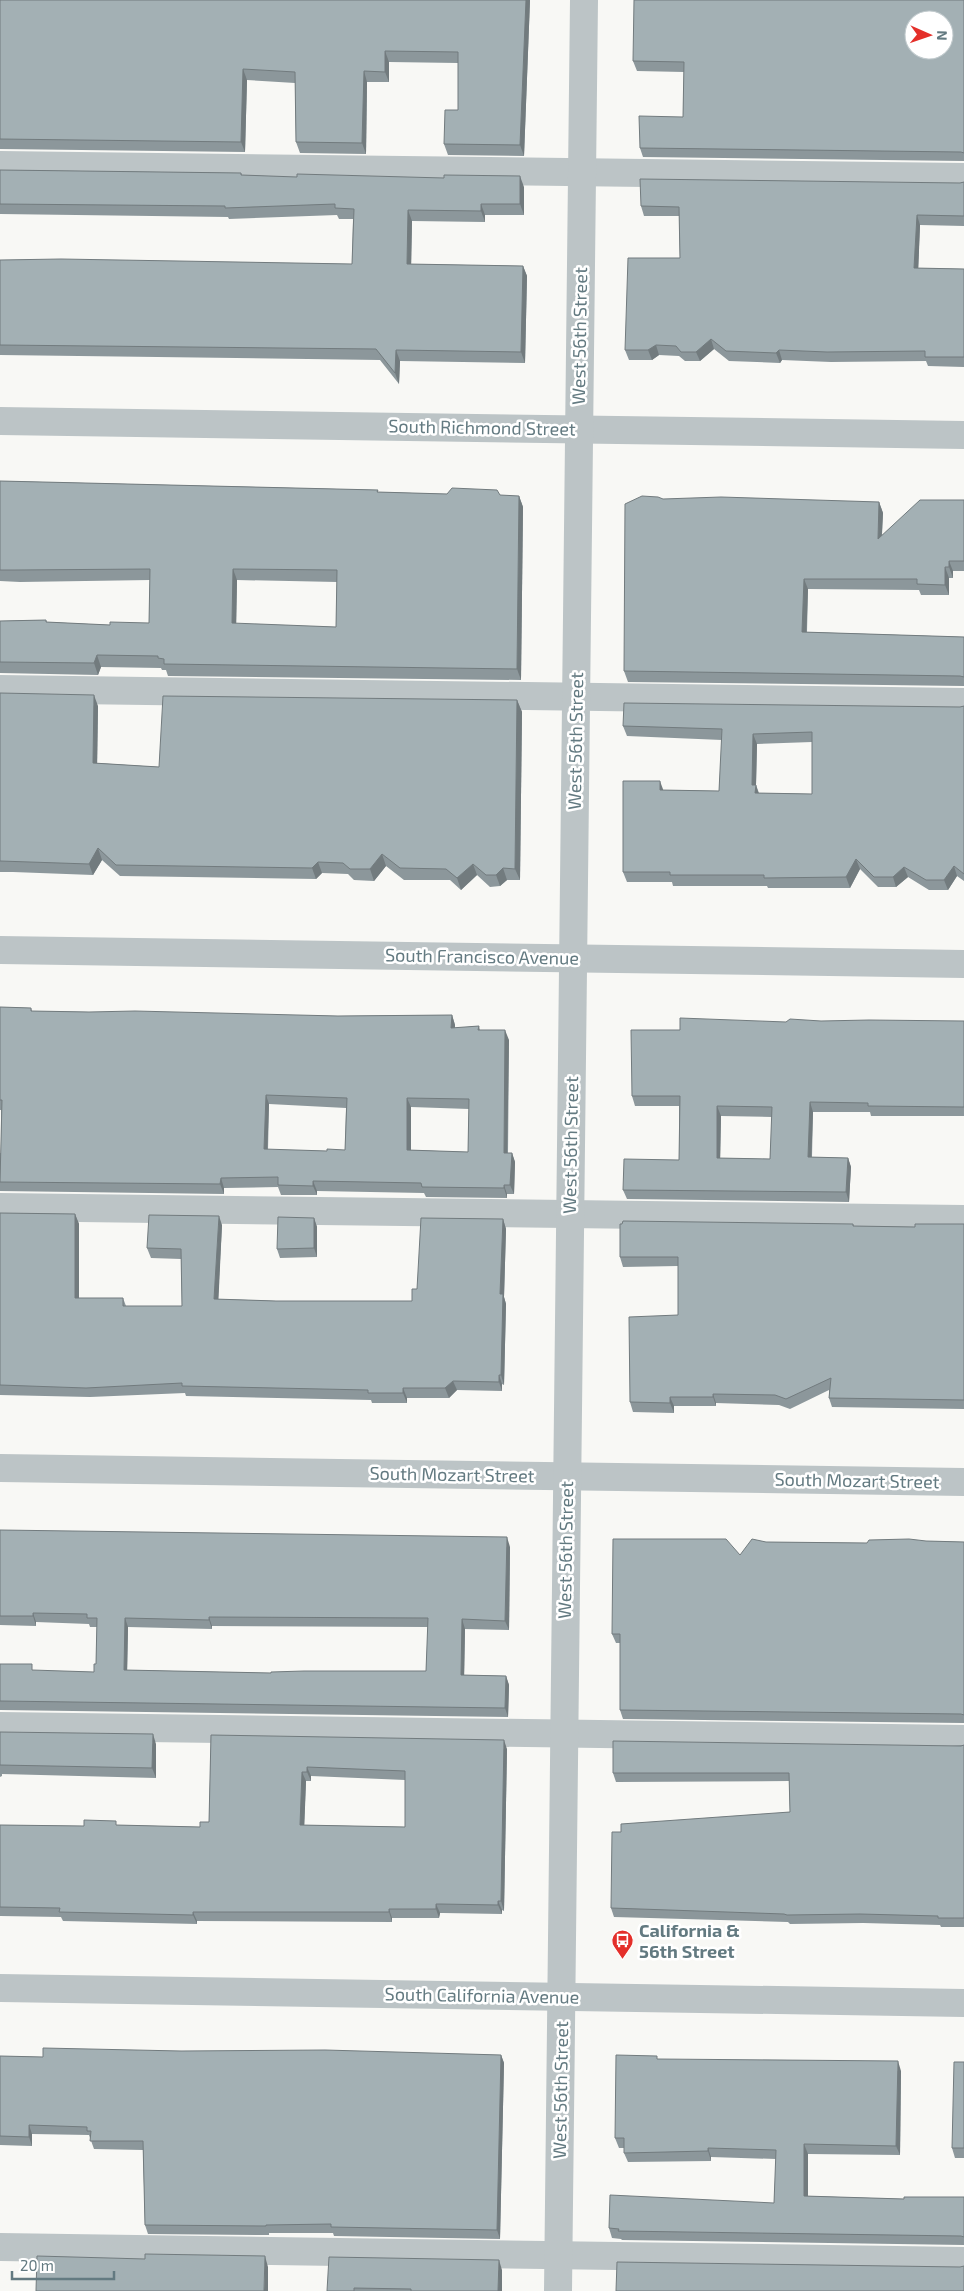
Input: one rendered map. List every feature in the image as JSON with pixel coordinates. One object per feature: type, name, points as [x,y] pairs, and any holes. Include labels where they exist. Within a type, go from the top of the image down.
[{"type":"street","name":"West 56th Street","points":[[558,2291],[563,1997],[564,1734],[584,0]]},
{"type":"street","points":[[0,165],[964,177]]},
{"type":"street","name":"South Richmond Street","points":[[0,421],[964,435]]},
{"type":"street","points":[[0,689],[964,702]]},
{"type":"street","name":"South Francisco Avenue","points":[[0,950],[964,964]]},
{"type":"street","points":[[0,1207],[964,1219]]},
{"type":"street","name":"South Mozart Street","points":[[0,1468],[964,1482]]},
{"type":"street","points":[[0,1726],[964,1739]]},
{"type":"street","name":"South California Avenue","points":[[0,1988],[964,2003]]},
{"type":"street","points":[[0,2247],[964,2261]]},
{"type":"building","points":[[0,0],[526,0],[520,145],[444,144],[445,110],[458,110],[458,52],[385,51],[385,72],[364,71],[362,143],[296,142],[295,72],[243,69],[241,142],[0,139]]},
{"type":"building","points":[[634,0],[964,0],[964,153],[640,148],[639,116],[683,117],[684,62],[633,61]]},
{"type":"building","points":[[0,170],[241,173],[241,175],[297,177],[297,174],[444,178],[444,175],[520,176],[520,204],[481,204],[481,211],[408,210],[407,264],[523,266],[521,352],[396,350],[395,373],[376,349],[0,345],[0,260],[61,259],[352,264],[354,209],[335,208],[335,204],[225,208],[225,206],[0,204]]},
{"type":"building","points":[[640,179],[964,182],[964,216],[917,215],[914,268],[964,269],[964,357],[925,357],[925,351],[827,352],[779,350],[776,353],[726,351],[711,339],[696,352],[681,352],[676,346],[656,345],[648,350],[625,350],[628,258],[680,258],[679,207],[641,206]]},
{"type":"building","points":[[0,481],[378,490],[377,492],[447,494],[452,488],[497,490],[500,495],[519,496],[517,669],[164,664],[164,659],[158,658],[158,656],[97,655],[94,663],[0,662],[0,621],[46,620],[46,622],[110,625],[110,622],[149,623],[150,569],[0,570]],"holes":[[[233,569],[337,570],[336,627],[232,623]]]},
{"type":"building","points":[[642,496],[663,499],[721,497],[879,502],[878,539],[920,500],[964,500],[964,561],[949,561],[949,567],[945,567],[945,585],[917,584],[917,579],[804,579],[802,632],[964,637],[964,677],[624,671],[625,504]]},
{"type":"building","points":[[0,693],[94,695],[93,763],[159,767],[163,696],[517,700],[515,869],[503,868],[496,875],[486,875],[473,864],[457,878],[446,869],[400,868],[382,854],[370,869],[350,869],[343,863],[318,862],[312,868],[116,865],[98,848],[89,864],[0,861]]},
{"type":"building","points":[[624,703],[964,706],[964,874],[954,866],[944,880],[926,880],[904,867],[893,877],[874,877],[856,859],[846,877],[764,878],[764,875],[670,875],[670,872],[623,872],[623,781],[660,781],[660,790],[719,791],[722,729],[623,726]],"holes":[[[812,732],[812,794],[755,793],[756,785],[752,785],[753,734]]]},
{"type":"building","points":[[0,1007],[31,1008],[31,1011],[135,1011],[338,1016],[452,1015],[451,1028],[479,1026],[478,1030],[505,1030],[504,1153],[512,1153],[510,1185],[504,1185],[504,1188],[422,1187],[421,1183],[313,1181],[313,1186],[278,1185],[278,1177],[221,1178],[220,1184],[0,1182],[2,1100],[0,1100]],"holes":[[[266,1095],[347,1098],[345,1150],[264,1149]],[[407,1098],[469,1099],[468,1152],[407,1150]]]},
{"type":"building","points":[[680,1018],[786,1022],[790,1019],[821,1021],[964,1021],[964,1107],[868,1106],[868,1103],[810,1102],[808,1157],[848,1158],[846,1192],[623,1190],[624,1159],[679,1160],[680,1096],[632,1096],[631,1030],[680,1030]],"holes":[[[717,1106],[772,1107],[770,1159],[717,1158]]]},
{"type":"building","points":[[0,1213],[75,1214],[75,1298],[123,1298],[123,1306],[182,1306],[181,1249],[147,1248],[149,1215],[219,1216],[214,1299],[276,1301],[412,1301],[412,1289],[417,1289],[421,1218],[503,1219],[500,1294],[503,1294],[501,1375],[499,1375],[499,1382],[453,1381],[445,1388],[403,1388],[403,1393],[368,1393],[368,1390],[182,1386],[182,1383],[86,1388],[0,1385]]},
{"type":"building","points":[[278,1217],[314,1218],[314,1248],[277,1249]]},
{"type":"building","points":[[623,1221],[853,1224],[853,1226],[915,1227],[915,1224],[964,1224],[964,1400],[829,1398],[831,1378],[786,1399],[775,1395],[713,1394],[713,1397],[670,1397],[670,1403],[630,1402],[629,1317],[678,1315],[678,1257],[620,1257],[620,1224]]},
{"type":"building","points":[[0,1530],[507,1537],[505,1621],[462,1619],[461,1675],[506,1676],[505,1708],[0,1701],[0,1664],[32,1664],[32,1670],[94,1672],[94,1664],[96,1664],[97,1618],[87,1618],[87,1614],[33,1613],[33,1616],[0,1616]],"holes":[[[209,1617],[428,1618],[426,1671],[304,1671],[271,1673],[124,1670],[125,1618],[209,1620]]]},
{"type":"building","points":[[613,1539],[726,1539],[740,1555],[752,1539],[766,1542],[867,1543],[869,1540],[909,1539],[964,1542],[964,1715],[620,1710],[620,1634],[612,1634]]},
{"type":"building","points":[[0,1732],[153,1734],[152,1768],[0,1765]]},
{"type":"building","points":[[211,1735],[504,1740],[501,1901],[498,1901],[498,1905],[436,1904],[436,1909],[389,1909],[389,1912],[193,1912],[193,1915],[59,1912],[60,1908],[0,1907],[0,1825],[84,1826],[84,1820],[116,1821],[116,1825],[200,1827],[200,1822],[209,1822]],"holes":[[[307,1767],[405,1771],[405,1827],[300,1825],[302,1772],[307,1772]]]},
{"type":"building","points":[[613,1741],[964,1745],[964,1918],[860,1914],[787,1915],[611,1908],[612,1832],[621,1832],[621,1824],[790,1812],[789,1773],[613,1773]]},
{"type":"building","points":[[43,2048],[181,2051],[325,2050],[501,2055],[497,2230],[331,2227],[331,2224],[266,2226],[145,2225],[143,2141],[90,2141],[91,2131],[87,2131],[87,2127],[29,2125],[29,2137],[0,2136],[0,2056],[43,2057]]},
{"type":"building","points":[[616,2055],[657,2056],[657,2059],[898,2061],[896,2146],[804,2144],[804,2196],[904,2199],[904,2197],[964,2197],[964,2237],[618,2231],[619,2229],[609,2228],[610,2195],[774,2203],[776,2150],[708,2148],[708,2151],[624,2153],[624,2138],[615,2138]]},
{"type":"building","points":[[954,2062],[964,2062],[964,2148],[952,2148]]},
{"type":"building","points":[[145,2254],[265,2256],[264,2291],[36,2291],[37,2256],[145,2259]]},
{"type":"building","points":[[329,2257],[499,2260],[498,2291],[411,2291],[411,2289],[354,2288],[354,2291],[327,2291]]},
{"type":"building","points":[[617,2262],[964,2266],[964,2291],[616,2291]]},
{"type":"place","name":"California & 56th Street","points":[[623,1960]]}]
